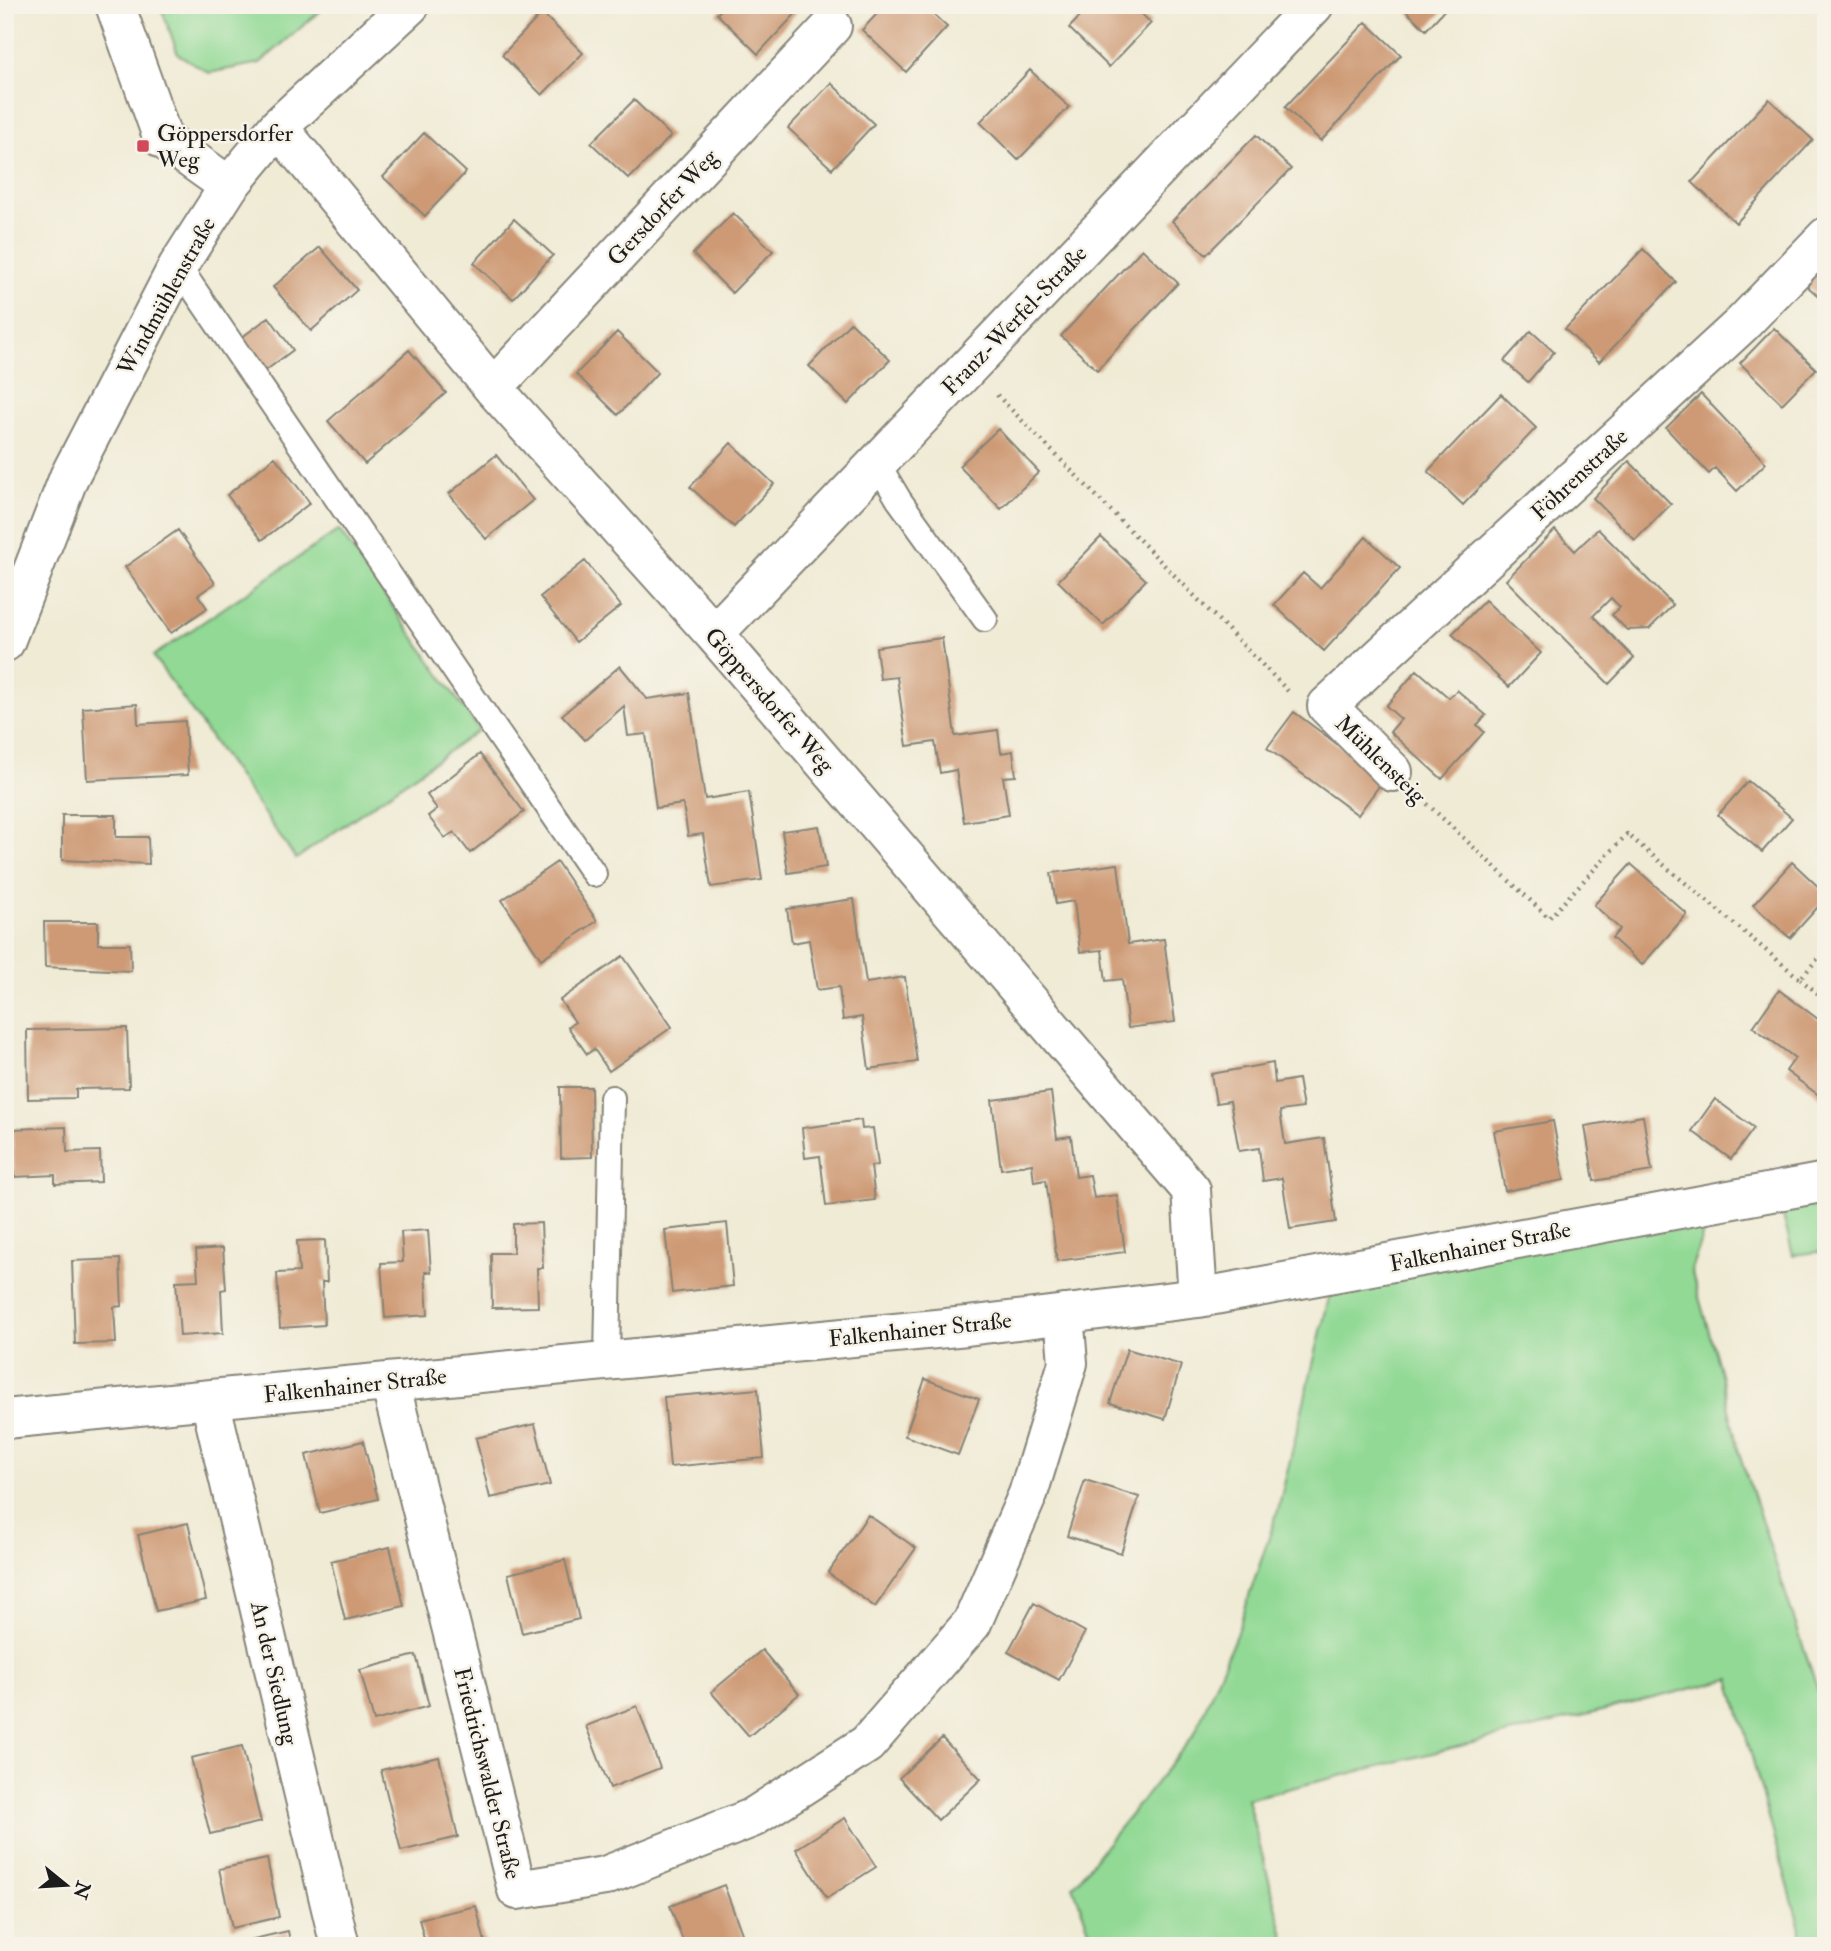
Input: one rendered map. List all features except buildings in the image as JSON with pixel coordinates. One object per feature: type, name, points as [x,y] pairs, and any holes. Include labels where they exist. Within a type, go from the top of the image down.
[{"type":"street","points":[[115,5],[163,139],[229,186]]},
{"type":"street","name":"Windmühlenstraße","points":[[5,642],[68,477],[178,266],[229,186],[278,127],[410,5]]},
{"type":"street","name":"Franz-Werfel-Straße","points":[[714,634],[1314,5]]},
{"type":"street","name":"Gersdorfer Weg","points":[[493,388],[832,26]]},
{"type":"street","name":"Göppersdorfer Weg","points":[[278,127],[493,388],[714,634],[1191,1190],[1198,1298]]},
{"type":"street","name":"Föhrenstraße","points":[[1327,706],[1742,324],[1826,237]]},
{"type":"street","name":"Mühlensteig","points":[[1327,706],[1393,772]]},
{"type":"street","name":"Falkenhainer Straße","points":[[5,1419],[1064,1314],[1198,1298],[1826,1181]]},
{"type":"street","name":"Friedrichswalder Straße","points":[[390,1382],[517,1891],[605,1877],[752,1818],[867,1744],[972,1623],[1028,1494],[1068,1363],[1064,1314]]},
{"type":"street","name":"An der Siedlung","points":[[210,1400],[340,1946]]},
{"type":"lane","points":[[178,266],[594,874]]},
{"type":"lane","points":[[877,463],[899,500],[985,619]]},
{"type":"lane","points":[[607,1359],[612,1098]]},
{"type":"path","name":"Mühlensteig","points":[[970,367],[1295,697],[1327,706]]},
{"type":"path","name":"Mühlensteig","points":[[1393,772],[1549,918],[1627,834],[1826,1000]]},
{"type":"path","points":[[1800,979],[1826,949]]},
{"type":"green space","points":[[160,5],[327,5],[260,63],[209,73],[178,54]]},
{"type":"green space","points":[[339,530],[479,730],[296,859],[153,656]]},
{"type":"green space","points":[[1826,1196],[1826,1251],[1793,1255],[1780,1204]]},
{"type":"green space","points":[[1710,1212],[1691,1270],[1720,1370],[1739,1453],[1826,1715],[1826,1946],[1805,1946],[1730,1679],[1247,1799],[1287,1946],[1095,1946],[1073,1886],[1194,1735],[1236,1635],[1278,1510],[1332,1285]]},
{"type":"place","name":"Göppersdorfer Weg","points":[[143,146]]}]
